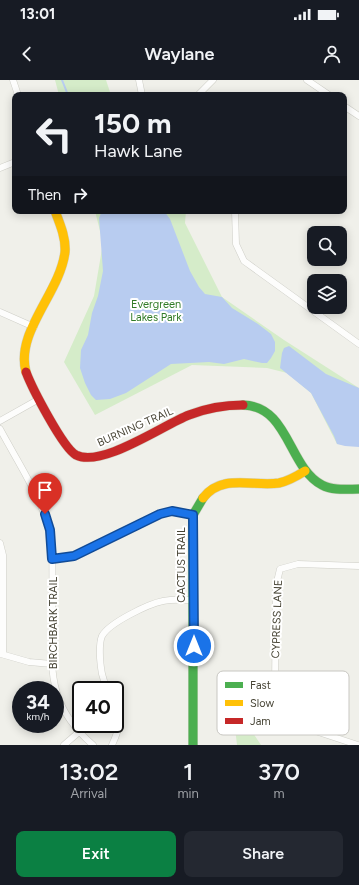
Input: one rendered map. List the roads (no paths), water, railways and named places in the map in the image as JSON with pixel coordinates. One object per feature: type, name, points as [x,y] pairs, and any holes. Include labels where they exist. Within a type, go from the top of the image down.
[{"type":"street","points":[[13,80],[17,92]]},
{"type":"street","points":[[139,80],[141,92]]},
{"type":"street","points":[[201,92],[212,80]]},
{"type":"street","points":[[307,80],[325,92]]},
{"type":"street","points":[[347,108],[359,116]]},
{"type":"street","points":[[0,168],[12,163]]},
{"type":"street","name":"BURNING TRAIL","points":[[56,214],[65,243],[64,259],[61,269],[25,346],[23,359],[26,375],[58,434],[76,455],[82,457],[98,457],[109,454],[200,410],[230,405],[253,406],[263,410],[273,417],[305,471],[318,483],[334,488],[359,489]]},
{"type":"street","points":[[235,214],[236,244],[244,261],[359,344]]},
{"type":"street","points":[[0,312],[34,327]]},
{"type":"street","points":[[0,421],[39,399]]},
{"type":"street","name":"BIRCHBARK TRAIL","points":[[0,429],[45,514],[50,530],[52,559],[52,664],[54,683],[58,698],[72,722]]},
{"type":"street","name":"CACTUS TRAIL","points":[[194,745],[193,515],[205,494],[218,485],[232,482],[278,483],[288,481],[305,471]]},
{"type":"street","points":[[52,559],[74,556],[160,514],[172,511],[193,515]]},
{"type":"street","points":[[0,543],[3,555],[2,654],[29,662],[52,664]]},
{"type":"street","name":"CYPRESS LANE","points":[[275,671],[276,586],[280,569],[298,564],[359,566]]},
{"type":"street","points":[[104,681],[101,668],[100,646],[102,637],[107,631],[121,620],[156,603],[168,600],[194,600]]},
{"type":"street","points":[[64,745],[78,733]]},
{"type":"street","name":"BIRCHBARK TRAIL","points":[[80,733],[93,745]]},
{"type":"street","points":[[112,745],[117,733]]},
{"type":"street","name":"CYPRESS LANE","points":[[327,735],[358,745]]},
{"type":"water","name":"Evergreen Lakes Park","points":[[101,214],[166,214],[170,219],[190,271],[199,287],[205,294],[222,297],[232,308],[271,334],[275,342],[275,351],[267,363],[244,359],[224,364],[209,362],[171,364],[126,393],[110,399],[96,400],[91,395],[85,383],[80,368],[81,350],[88,335],[103,271],[99,218]]},
{"type":"water","points":[[289,346],[326,374],[359,388],[359,447],[337,444],[311,393],[280,368],[284,348]]},
{"type":"waterway","points":[[62,80],[67,92]]}]
